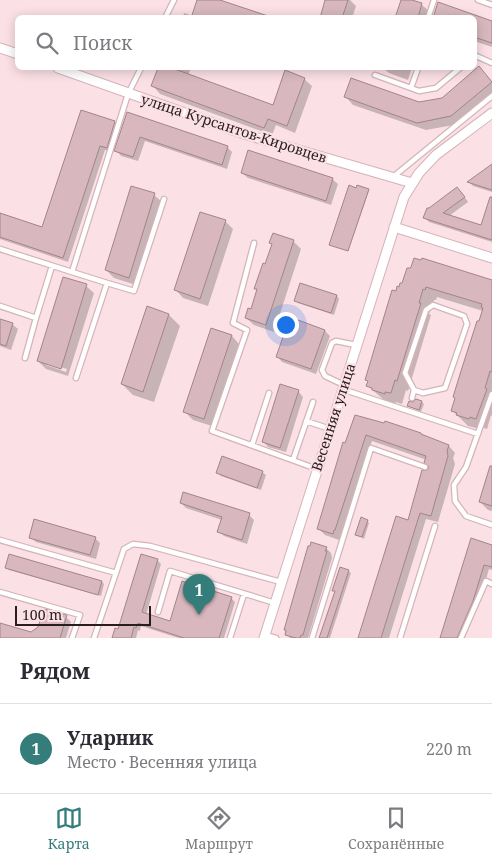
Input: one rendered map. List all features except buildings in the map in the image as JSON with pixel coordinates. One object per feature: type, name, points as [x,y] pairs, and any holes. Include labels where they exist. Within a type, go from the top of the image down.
[{"type":"street","points":[[0,48],[15,53]]},
{"type":"street","name":"улица Курсантов-Кировцев","points":[[63,70],[244,134],[412,183]]},
{"type":"street","points":[[412,183],[436,155],[492,113]]},
{"type":"street","name":"Весенняя улица","points":[[264,636],[394,227],[404,197],[412,183]]},
{"type":"street","points":[[394,227],[492,258]]},
{"type":"lane","points":[[166,15],[174,0]]},
{"type":"lane","points":[[429,15],[434,0]]},
{"type":"lane","points":[[478,0],[492,5]]},
{"type":"lane","points":[[477,56],[492,62]]},
{"type":"lane","points":[[72,272],[128,94],[140,70]]},
{"type":"lane","points":[[411,88],[417,70]]},
{"type":"lane","points":[[375,75],[419,91],[436,88],[458,70]]},
{"type":"lane","points":[[392,178],[492,96]]},
{"type":"lane","points":[[0,249],[134,291],[164,199]]},
{"type":"lane","points":[[254,243],[233,323],[247,330],[212,431],[317,469]]},
{"type":"lane","points":[[25,358],[52,266]]},
{"type":"lane","points":[[76,378],[107,283]]},
{"type":"lane","points":[[412,398],[414,390],[405,373],[426,310],[434,305],[464,316],[467,324],[445,388],[424,393],[414,390]]},
{"type":"lane","points":[[0,306],[36,318]]},
{"type":"lane","points":[[356,345],[336,341],[332,343],[322,370],[325,376],[343,387],[478,434]]},
{"type":"lane","points":[[252,446],[269,393]]},
{"type":"lane","points":[[421,400],[424,393]]},
{"type":"lane","points":[[492,394],[466,467],[454,485],[455,501],[466,516],[492,525]]},
{"type":"lane","points":[[293,460],[313,402]]},
{"type":"lane","points":[[306,421],[330,429]]},
{"type":"lane","points":[[312,638],[371,448],[425,467]]},
{"type":"lane","points":[[400,638],[435,526]]},
{"type":"lane","points":[[0,540],[116,573]]},
{"type":"lane","points":[[94,638],[124,549],[133,544],[150,546],[281,582]]},
{"type":"lane","points":[[158,612],[170,571],[275,603]]},
{"type":"lane","points":[[461,638],[486,581],[492,584]]},
{"type":"lane","points":[[0,592],[80,615],[72,638]]},
{"type":"lane","points":[[230,638],[244,594]]},
{"type":"lane","points":[[264,636],[276,638]]},
{"type":"place","name":"Ударник","points":[[199,615]]}]
